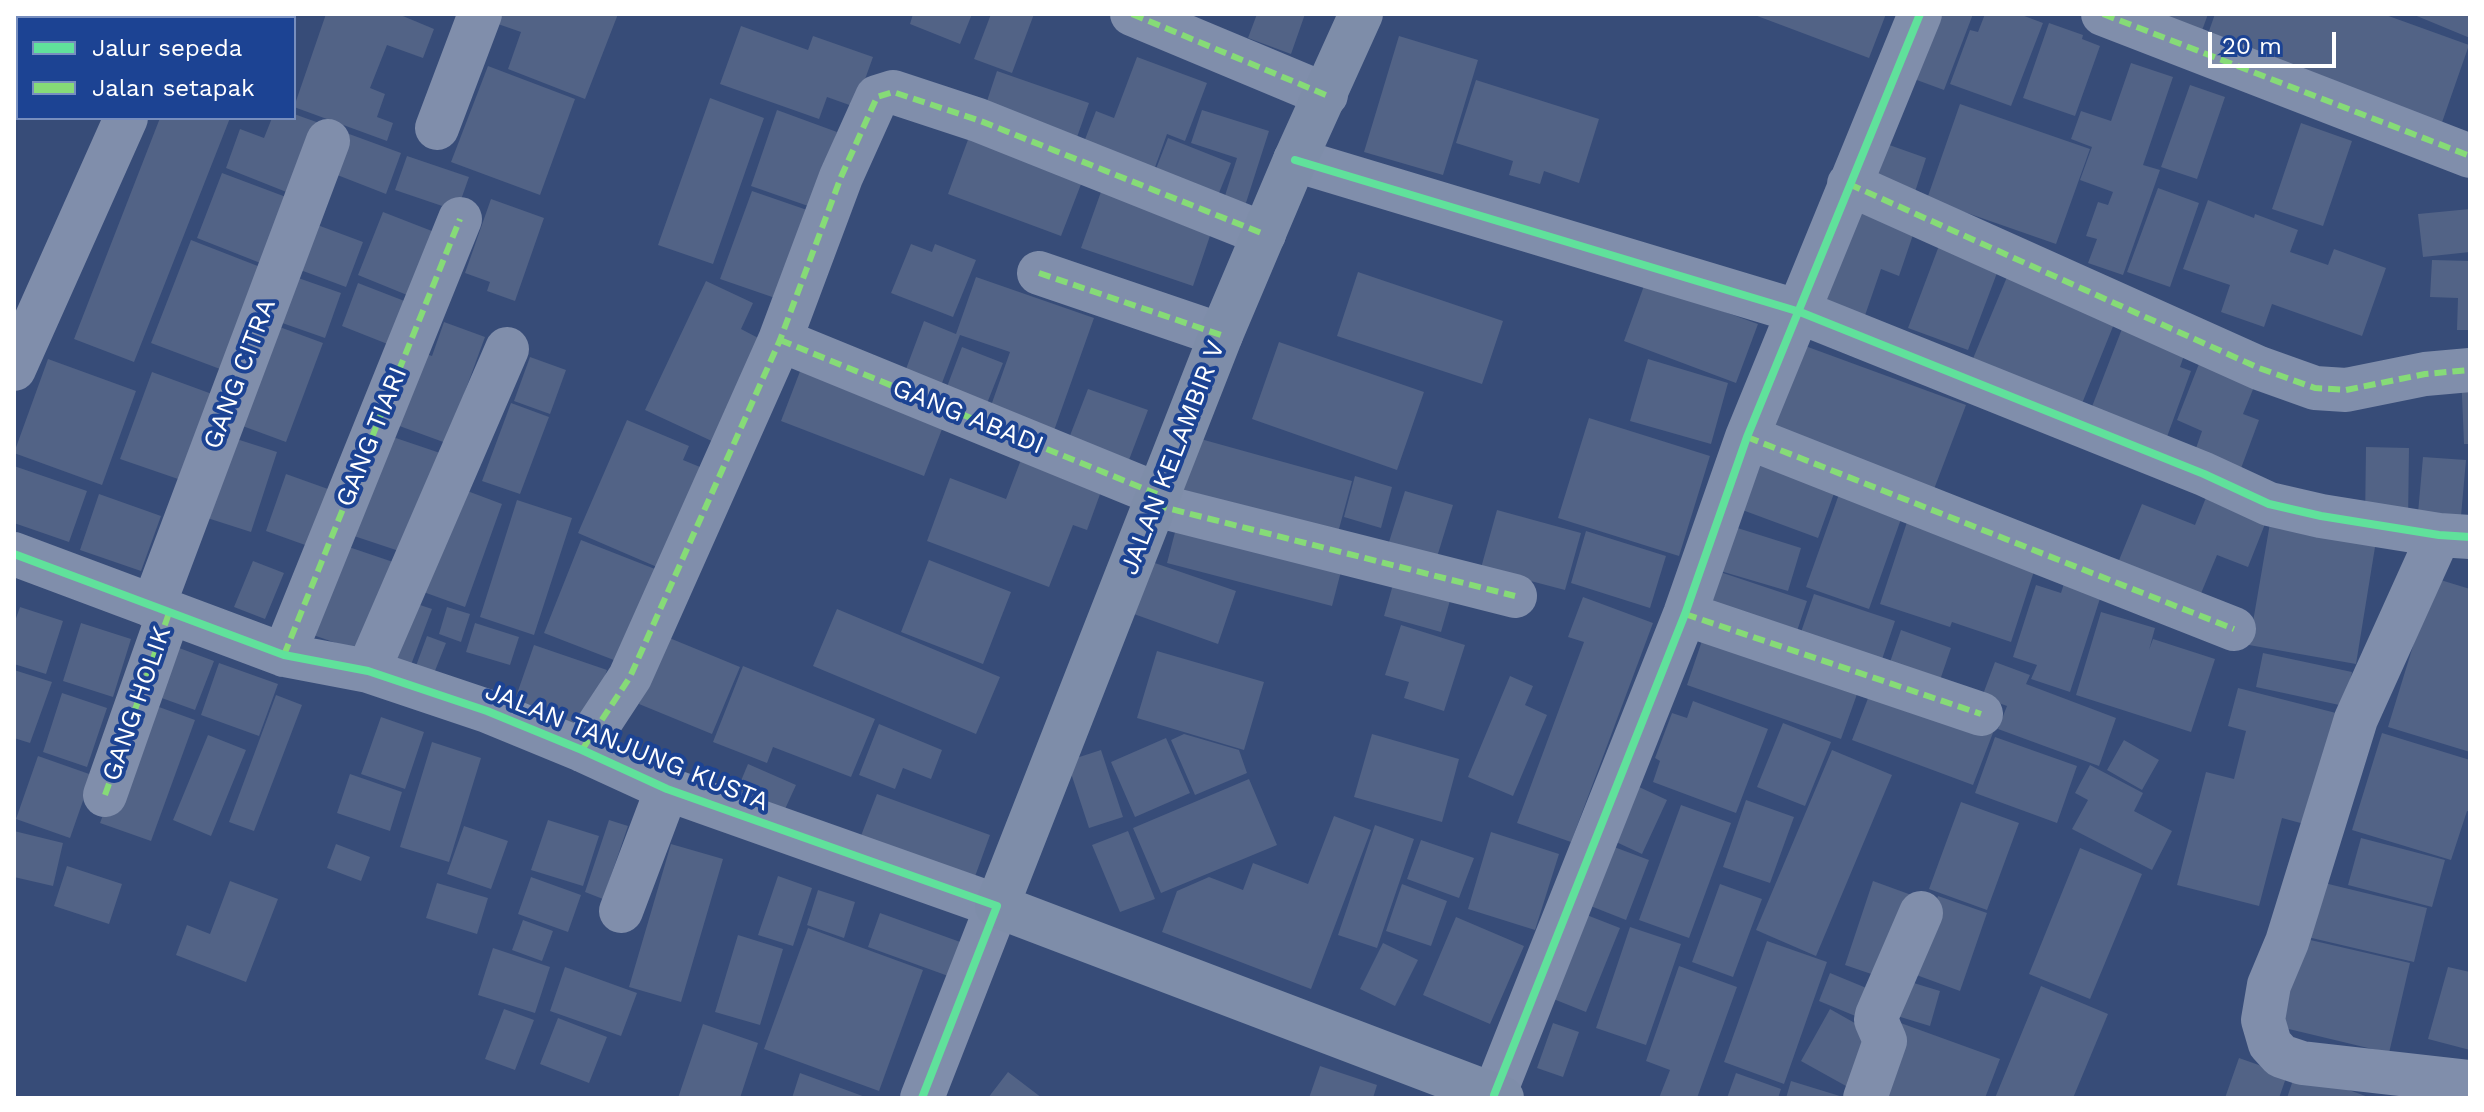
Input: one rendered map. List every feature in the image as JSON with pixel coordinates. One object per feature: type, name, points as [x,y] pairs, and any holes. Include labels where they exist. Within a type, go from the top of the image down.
[{"type":"main road","name":"JALAN KELAMBIR V","points":[[997,906],[1221,335],[1361,14]]},
{"type":"main road","points":[[997,906],[1498,1096]]},
{"type":"street","points":[[437,128],[480,14]]},
{"type":"street","points":[[1132,14],[1326,95]]},
{"type":"street","points":[[1498,1096],[1685,614],[1747,437],[1920,14]]},
{"type":"street","points":[[2103,14],[2470,156]]},
{"type":"street","points":[[582,750],[630,677],[780,340],[841,177],[877,97],[893,92],[978,120],[1264,234]]},
{"type":"street","points":[[14,369],[125,120]]},
{"type":"street","name":"GANG CITRA","points":[[161,610],[328,141]]},
{"type":"street","points":[[1295,160],[1800,312],[2204,474],[2269,504],[2321,516],[2454,536],[2356,719],[2287,942],[2269,985],[2263,1020],[2270,1044],[2281,1056],[2302,1063],[2470,1082]]},
{"type":"street","points":[[1849,184],[2259,368],[2315,388],[2346,390],[2425,374],[2470,370]]},
{"type":"street","name":"GANG TIARI","points":[[284,655],[460,219]]},
{"type":"street","points":[[1039,273],[1221,335]]},
{"type":"street","name":"GANG ABADI","points":[[780,340],[1156,500],[1515,596]]},
{"type":"street","points":[[368,671],[507,349]]},
{"type":"street","points":[[1747,437],[2234,629]]},
{"type":"street","name":"JALAN TANJUNG KUSTA","points":[[14,554],[284,655],[368,671],[487,711],[667,789],[997,906]]},
{"type":"street","name":"GANG HOLIK","points":[[105,795],[161,610]]},
{"type":"street","points":[[1685,614],[1981,714]]},
{"type":"street","points":[[621,911],[667,789]]},
{"type":"street","points":[[922,1098],[997,906]]},
{"type":"street","points":[[1865,1098],[1885,1041],[1876,1020],[1877,1015],[1921,913]]},
{"type":"building","points":[[326,14],[398,14],[434,29],[423,58],[387,45],[370,88],[385,94],[377,117],[393,123],[387,141],[296,108]]},
{"type":"building","points":[[501,14],[618,14],[585,99],[508,69],[521,32],[498,24]]},
{"type":"building","points":[[913,14],[972,14],[960,44],[910,24]]},
{"type":"building","points":[[991,14],[1034,14],[1012,73],[974,59]]},
{"type":"building","points":[[1257,14],[1305,14],[1291,54],[1248,38]]},
{"type":"building","points":[[1752,14],[1886,14],[1869,58]]},
{"type":"building","points":[[1930,14],[1973,14],[1944,90],[1906,76]]},
{"type":"building","points":[[1985,14],[2019,14],[2043,23],[2011,106],[1950,84],[1970,30],[1978,32]]},
{"type":"building","points":[[2142,14],[2208,14],[2200,36]]},
{"type":"building","points":[[2215,14],[2383,14],[2469,45],[2439,131],[2203,48]]},
{"type":"building","points":[[2412,14],[2470,14],[2470,38]]},
{"type":"building","points":[[14,22],[16,63],[14,68]]},
{"type":"building","points":[[2049,23],[2083,35],[2082,39],[2100,46],[2075,116],[2023,98]]},
{"type":"building","points":[[741,26],[808,50],[813,36],[873,57],[855,107],[827,97],[819,119],[720,84]]},
{"type":"building","points":[[1399,36],[1478,60],[1443,175],[1364,152]]},
{"type":"building","points":[[1137,57],[1207,83],[1185,141],[1167,134],[1154,170],[1084,142],[1096,111],[1114,118]]},
{"type":"building","points":[[2131,63],[2173,77],[2143,165],[2160,170],[2123,275],[2088,263],[2097,239],[2086,236],[2098,202],[2108,205],[2113,192],[2080,180],[2092,147],[2071,139],[2081,111],[2111,121]]},
{"type":"building","points":[[488,66],[575,99],[540,195],[451,162]]},
{"type":"building","points":[[997,71],[1089,103],[1076,140],[985,107]]},
{"type":"building","points":[[1476,80],[1599,119],[1579,183],[1544,171],[1540,184],[1509,175],[1513,161],[1456,143]]},
{"type":"building","points":[[2190,85],[2225,97],[2197,179],[2161,167]]},
{"type":"building","points":[[710,98],[764,118],[713,264],[658,245]]},
{"type":"building","points":[[1960,104],[2090,149],[2056,244],[1927,199]]},
{"type":"building","points":[[777,110],[837,132],[811,207],[751,186]]},
{"type":"building","points":[[1202,110],[1269,131],[1244,209],[1223,202],[1237,158],[1191,143]]},
{"type":"building","points":[[296,115],[322,124],[294,195],[226,168],[240,129],[264,138],[271,120],[296,120]]},
{"type":"building","points":[[159,120],[229,120],[134,362],[74,339]]},
{"type":"building","points":[[2301,123],[2352,141],[2323,226],[2272,209]]},
{"type":"building","points":[[341,131],[401,153],[386,194],[327,171]]},
{"type":"building","points":[[969,137],[1083,179],[1061,236],[948,194]]},
{"type":"building","points":[[1168,138],[1231,163],[1217,198],[1154,174]]},
{"type":"building","points":[[1878,141],[1926,158],[1912,201],[1863,183]]},
{"type":"building","points":[[407,156],[469,177],[457,211],[395,190]]},
{"type":"building","points":[[222,173],[294,200],[268,266],[197,238]]},
{"type":"building","points":[[2158,188],[2199,203],[2170,287],[2127,272]]},
{"type":"building","points":[[1102,189],[1213,227],[1193,286],[1081,248]]},
{"type":"building","points":[[752,191],[810,211],[778,299],[720,279]]},
{"type":"building","points":[[491,199],[544,218],[515,301],[487,291],[490,282],[465,273]]},
{"type":"building","points":[[2208,200],[2254,218],[2255,214],[2298,230],[2290,252],[2328,265],[2334,249],[2386,268],[2362,336],[2272,304],[2264,327],[2221,312],[2230,285],[2183,269]]},
{"type":"building","points":[[1854,202],[1917,223],[1899,276],[1881,269],[1861,327],[1816,312]]},
{"type":"building","points":[[2470,209],[2470,252],[2423,257],[2418,214]]},
{"type":"building","points":[[383,212],[437,233],[412,297],[358,275]]},
{"type":"building","points":[[304,220],[363,242],[346,287],[287,265]]},
{"type":"building","points":[[1943,235],[2003,257],[1968,350],[1908,328]]},
{"type":"building","points":[[191,240],[268,270],[228,372],[151,343]]},
{"type":"building","points":[[911,244],[932,252],[935,244],[976,260],[953,317],[891,293]]},
{"type":"building","points":[[2432,260],[2470,261],[2470,330],[2457,330],[2458,298],[2430,297]]},
{"type":"building","points":[[2012,265],[2120,309],[2081,406],[1972,361]]},
{"type":"building","points":[[1358,272],[1503,321],[1482,384],[1337,336]]},
{"type":"building","points":[[284,273],[341,293],[325,338],[268,318]]},
{"type":"building","points":[[976,277],[1094,318],[1051,439],[987,417],[1010,352],[960,335],[936,399],[900,385],[924,321],[956,334]]},
{"type":"building","points":[[706,281],[753,303],[741,329],[764,341],[716,443],[645,410]]},
{"type":"building","points":[[358,283],[407,302],[390,345],[342,326]]},
{"type":"building","points":[[1645,283],[1758,324],[1736,383],[1624,341]]},
{"type":"building","points":[[2125,321],[2188,344],[2180,367],[2191,371],[2164,445],[2088,417]]},
{"type":"building","points":[[266,322],[323,343],[286,442],[229,421]]},
{"type":"building","points":[[444,322],[485,337],[446,443],[394,424],[420,352],[432,356]]},
{"type":"building","points":[[1279,342],[1424,392],[1397,470],[1252,419]]},
{"type":"building","points":[[1797,343],[1966,405],[1931,497],[1763,435]]},
{"type":"building","points":[[962,347],[1003,363],[982,416],[942,400]]},
{"type":"building","points":[[2204,351],[2260,372],[2243,414],[2259,420],[2240,471],[2194,454],[2202,431],[2177,420]]},
{"type":"building","points":[[530,357],[566,370],[550,414],[514,401]]},
{"type":"building","points":[[48,359],[136,391],[102,485],[14,453]]},
{"type":"building","points":[[1648,359],[1728,383],[1711,444],[1630,421]]},
{"type":"building","points":[[804,361],[947,416],[924,476],[781,421]]},
{"type":"building","points":[[152,372],[212,394],[181,480],[120,459]]},
{"type":"building","points":[[2461,372],[2470,372],[2470,444],[2464,444]]},
{"type":"building","points":[[1088,389],[1148,410],[1124,473],[1064,451]]},
{"type":"building","points":[[511,403],[549,417],[520,494],[482,481]]},
{"type":"building","points":[[1589,418],[1710,456],[1679,556],[1558,518]]},
{"type":"building","points":[[627,420],[689,446],[683,460],[700,467],[657,567],[578,533]]},
{"type":"building","points":[[381,433],[446,455],[414,556],[348,534]]},
{"type":"building","points":[[224,435],[277,452],[251,532],[198,515]]},
{"type":"building","points":[[1197,438],[1352,481],[1336,540],[1181,497]]},
{"type":"building","points":[[1027,444],[1107,475],[1087,530],[1073,525],[1049,587],[927,541],[950,478],[1006,499]]},
{"type":"building","points":[[2366,447],[2409,448],[2408,523],[2365,523]]},
{"type":"building","points":[[1757,455],[1837,485],[1818,538],[1737,508]]},
{"type":"building","points":[[2423,457],[2466,460],[2461,516],[2418,513]]},
{"type":"building","points":[[14,466],[87,491],[69,542],[14,523]]},
{"type":"building","points":[[286,474],[328,489],[308,546],[266,531]]},
{"type":"building","points":[[1355,476],[1392,487],[1381,528],[1344,517]]},
{"type":"building","points":[[1843,483],[1906,505],[1869,609],[1806,587]]},
{"type":"building","points":[[454,486],[502,504],[465,607],[418,590]]},
{"type":"building","points":[[1405,491],[1453,505],[1437,557],[1389,542]]},
{"type":"building","points":[[99,494],[161,516],[141,571],[80,550]]},
{"type":"building","points":[[2207,495],[2267,519],[2248,567],[2217,555],[2197,603],[2115,570],[2142,504],[2195,525]]},
{"type":"building","points":[[517,500],[572,518],[534,635],[480,617]]},
{"type":"building","points":[[1497,510],[1581,533],[1565,590],[1481,568]]},
{"type":"building","points":[[1180,513],[1345,556],[1332,606],[1167,563]]},
{"type":"building","points":[[1910,513],[2037,562],[2011,642],[1952,622],[1950,627],[1880,604]]},
{"type":"building","points":[[2270,523],[2376,541],[2356,664],[2249,645]]},
{"type":"building","points":[[1731,526],[1801,548],[1788,591],[1717,570]]},
{"type":"building","points":[[1586,531],[1666,556],[1650,608],[1571,583]]},
{"type":"building","points":[[581,540],[655,569],[619,662],[544,633]]},
{"type":"building","points":[[334,542],[399,564],[367,654],[302,631]]},
{"type":"building","points":[[929,560],[1011,592],[983,664],[901,632]]},
{"type":"building","points":[[253,561],[284,573],[265,619],[234,607]]},
{"type":"building","points":[[1149,561],[1236,591],[1218,644],[1131,613]]},
{"type":"building","points":[[1398,567],[1455,583],[1441,632],[1384,616]]},
{"type":"building","points":[[1708,568],[1807,601],[1792,646],[1693,612]]},
{"type":"building","points":[[2067,574],[2104,586],[2070,692],[2031,679],[2037,665],[2013,657],[2036,585],[2061,593]]},
{"type":"building","points":[[2434,578],[2470,589],[2470,752],[2388,727]]},
{"type":"building","points":[[1814,594],[1895,621],[1877,674],[1796,647]]},
{"type":"building","points":[[1583,597],[1653,623],[1571,842],[1517,823],[1584,642],[1568,637]]},
{"type":"building","points":[[405,600],[432,609],[406,678],[379,668]]},
{"type":"building","points":[[20,607],[63,621],[46,674],[14,664],[14,624]]},
{"type":"building","points":[[447,607],[470,614],[461,642],[439,634]]},
{"type":"building","points":[[837,609],[1000,677],[976,734],[813,666]]},
{"type":"building","points":[[2101,612],[2155,628],[2149,650],[2153,639],[2215,659],[2191,732],[2076,695]]},
{"type":"building","points":[[81,623],[131,639],[113,697],[63,681]]},
{"type":"building","points":[[475,623],[519,637],[510,665],[466,652]]},
{"type":"building","points":[[1401,625],[1465,645],[1444,711],[1404,698],[1409,682],[1385,675]]},
{"type":"building","points":[[1706,629],[1861,683],[1841,739],[1687,685]]},
{"type":"building","points":[[1901,630],[1951,648],[1939,683],[1889,665]]},
{"type":"building","points":[[427,636],[446,643],[427,691],[409,685]]},
{"type":"building","points":[[667,637],[740,667],[712,734],[639,704]]},
{"type":"building","points":[[163,642],[214,661],[195,710],[145,692]]},
{"type":"building","points":[[534,645],[607,670],[584,736],[511,711]]},
{"type":"building","points":[[1157,651],[1264,682],[1244,750],[1137,718]]},
{"type":"building","points":[[2263,653],[2352,672],[2344,706],[2256,687]]},
{"type":"building","points":[[1995,662],[2030,675],[2026,684],[2116,718],[2099,766],[1998,729],[2007,706],[1982,697]]},
{"type":"building","points":[[219,663],[278,684],[259,736],[201,715]]},
{"type":"building","points":[[743,666],[875,719],[851,777],[773,747],[767,763],[713,742]]},
{"type":"building","points":[[14,670],[52,682],[30,743],[14,738]]},
{"type":"building","points":[[1510,676],[1533,686],[1525,705],[1547,715],[1513,796],[1468,777]]},
{"type":"building","points":[[1875,680],[1996,725],[1973,785],[1852,740]]},
{"type":"building","points":[[2238,688],[2336,713],[2308,825],[2282,818],[2259,906],[2177,885],[2206,772],[2234,779],[2246,731],[2228,726]]},
{"type":"building","points":[[62,693],[107,708],[87,767],[43,752]]},
{"type":"building","points":[[276,695],[302,705],[254,831],[229,822]]},
{"type":"building","points":[[1693,701],[1768,729],[1736,813],[1653,782],[1660,761],[1655,758],[1672,713],[1687,718]]},
{"type":"building","points":[[145,702],[195,720],[151,841],[100,823]]},
{"type":"building","points":[[381,717],[424,732],[405,789],[361,774]]},
{"type":"building","points":[[1783,723],[1831,742],[1805,806],[1757,787]]},
{"type":"building","points":[[879,724],[942,750],[931,779],[903,768],[895,789],[859,775]]},
{"type":"building","points":[[2382,733],[2470,760],[2470,812],[2467,811],[2451,860],[2352,830]]},
{"type":"building","points":[[1184,734],[1239,750],[1247,773],[1195,795],[1171,740]]},
{"type":"building","points":[[1372,734],[1459,759],[1442,822],[1354,797]]},
{"type":"building","points":[[208,735],[246,750],[211,836],[173,820]]},
{"type":"building","points":[[1995,737],[2077,766],[2057,823],[1975,793]]},
{"type":"building","points":[[1166,738],[1190,793],[1135,817],[1111,762]]},
{"type":"building","points":[[2124,740],[2159,760],[2142,790],[2107,770]]},
{"type":"building","points":[[432,742],[481,758],[449,862],[400,847]]},
{"type":"building","points":[[1101,750],[1123,817],[1089,828],[1067,761]]},
{"type":"building","points":[[1832,750],[1892,775],[1816,956],[1756,930]]},
{"type":"building","points":[[38,756],[92,775],[70,838],[16,819]]},
{"type":"building","points":[[748,764],[796,785],[780,820],[733,800]]},
{"type":"building","points":[[2090,765],[2143,793],[2134,811],[2172,831],[2152,870],[2072,829],[2088,800],[2075,793]]},
{"type":"building","points":[[350,774],[402,792],[390,831],[337,813]]},
{"type":"building","points":[[1249,779],[1277,845],[1161,893],[1133,828]]},
{"type":"building","points":[[1624,780],[1667,800],[1642,854],[1599,834]]},
{"type":"building","points":[[877,794],[990,835],[973,882],[859,841]]},
{"type":"building","points":[[1746,800],[1794,817],[1770,883],[1723,867]]},
{"type":"building","points":[[1961,802],[2019,823],[1987,910],[1929,889]]},
{"type":"building","points":[[1681,805],[1731,823],[1689,938],[1639,920]]},
{"type":"building","points":[[1334,816],[1371,830],[1311,989],[1162,932],[1177,891],[1209,877],[1243,890],[1253,863],[1308,884]]},
{"type":"building","points":[[548,820],[599,836],[583,886],[531,870]]},
{"type":"building","points":[[609,820],[628,826],[603,899],[585,892]]},
{"type":"building","points":[[1375,825],[1414,839],[1377,948],[1338,935]]},
{"type":"building","points":[[464,826],[508,841],[491,889],[447,874]]},
{"type":"building","points":[[14,831],[63,843],[53,886],[14,877]]},
{"type":"building","points":[[1128,831],[1155,899],[1120,912],[1092,845]]},
{"type":"building","points":[[1491,832],[1559,854],[1535,930],[1468,909]]},
{"type":"building","points":[[2361,838],[2445,860],[2432,907],[2348,885]]},
{"type":"building","points":[[1421,840],[1474,858],[1459,898],[1407,879]]},
{"type":"building","points":[[336,844],[370,857],[361,881],[327,868]]},
{"type":"building","points":[[671,844],[723,859],[681,1002],[629,987]]},
{"type":"building","points":[[1606,844],[1649,860],[1626,920],[1583,903]]},
{"type":"building","points":[[2080,848],[2142,874],[2090,999],[2029,974]]},
{"type":"building","points":[[67,866],[122,884],[109,924],[54,906]]},
{"type":"building","points":[[778,876],[812,888],[793,946],[758,935]]},
{"type":"building","points":[[531,877],[581,895],[568,932],[518,914]]},
{"type":"building","points":[[2312,880],[2427,908],[2414,962],[2299,935]]},
{"type":"building","points":[[230,881],[278,899],[246,982],[176,955],[187,925],[210,934]]},
{"type":"building","points":[[1873,881],[1917,897],[1889,980],[1845,965]]},
{"type":"building","points":[[437,883],[488,898],[477,934],[426,918]]},
{"type":"building","points":[[1402,884],[1447,901],[1431,946],[1386,931]]},
{"type":"building","points":[[1720,884],[1762,899],[1733,977],[1692,962]]},
{"type":"building","points":[[818,890],[855,902],[844,938],[807,925]]},
{"type":"building","points":[[1938,896],[1987,913],[1960,991],[1911,973]]},
{"type":"building","points":[[1579,912],[1620,928],[1586,1012],[1546,996]]},
{"type":"building","points":[[880,913],[963,943],[951,977],[868,947]]},
{"type":"building","points":[[1456,917],[1524,946],[1490,1024],[1423,995]]},
{"type":"building","points":[[523,920],[553,931],[542,961],[512,950]]},
{"type":"building","points":[[1630,927],[1681,944],[1646,1045],[1596,1028]]},
{"type":"building","points":[[808,928],[923,970],[879,1091],[764,1049]]},
{"type":"building","points":[[738,935],[783,949],[760,1025],[715,1012]]},
{"type":"building","points":[[2293,936],[2410,963],[2389,1053],[2272,1025]]},
{"type":"building","points":[[1767,941],[1827,962],[1784,1084],[1724,1062]]},
{"type":"building","points":[[1383,943],[1418,960],[1395,1006],[1360,989]]},
{"type":"building","points":[[493,948],[550,967],[535,1013],[478,995]]},
{"type":"building","points":[[1679,966],[1737,987],[1697,1098],[1659,1098],[1670,1070],[1646,1061]]},
{"type":"building","points":[[565,967],[637,993],[621,1036],[550,1011]]},
{"type":"building","points":[[2448,967],[2470,972],[2470,1050],[2428,1039]]},
{"type":"building","points":[[1830,973],[1881,994],[1870,1022],[1819,1001]]},
{"type":"building","points":[[1894,977],[1940,991],[1930,1026],[1884,1012]]},
{"type":"building","points":[[2041,986],[2108,1014],[2073,1098],[1995,1098]]},
{"type":"building","points":[[504,1009],[534,1020],[515,1070],[485,1059]]},
{"type":"building","points":[[1830,1009],[1883,1039],[1855,1091],[1801,1061]]},
{"type":"building","points":[[558,1018],[607,1037],[589,1083],[540,1064]]},
{"type":"building","points":[[1895,1021],[2000,1059],[1985,1098],[1867,1098]]},
{"type":"building","points":[[1553,1023],[1579,1032],[1563,1077],[1537,1068]]},
{"type":"building","points":[[703,1024],[758,1043],[740,1098],[678,1098]]},
{"type":"building","points":[[2239,1058],[2287,1075],[2279,1098],[2225,1098]]},
{"type":"building","points":[[1320,1066],[1377,1085],[1373,1098],[1309,1098]]},
{"type":"building","points":[[2296,1071],[2371,1098],[2287,1098]]},
{"type":"building","points":[[1008,1072],[1042,1098],[988,1098]]},
{"type":"building","points":[[800,1073],[868,1098],[792,1098]]},
{"type":"building","points":[[1736,1073],[1781,1089],[1778,1098],[1727,1098]]},
{"type":"building","points":[[1791,1081],[1843,1097],[1843,1098],[1786,1098]]},
{"type":"marked path","points":[[1132,14],[1326,95]]},
{"type":"marked path","points":[[2103,14],[2470,156]]},
{"type":"marked path","points":[[582,750],[630,677],[780,340],[841,177],[877,97],[893,92],[978,120],[1264,234]]},
{"type":"marked path","points":[[1849,184],[2259,368],[2315,388],[2346,390],[2425,374],[2470,370]]},
{"type":"marked path","points":[[284,655],[460,219]]},
{"type":"marked path","points":[[1039,273],[1221,335]]},
{"type":"marked path","points":[[780,340],[1157,494]]},
{"type":"marked path","points":[[1747,437],[2234,629]]},
{"type":"marked path","points":[[1155,505],[1515,596]]},
{"type":"marked path","points":[[105,795],[169,613]]},
{"type":"marked path","points":[[1685,614],[1981,714]]},
{"type":"cycle path","points":[[1494,1095],[1685,614],[1747,437],[1920,14]]},
{"type":"cycle path","points":[[1295,160],[1800,312],[2204,474],[2269,504],[2321,516],[2470,537]]},
{"type":"cycle path","points":[[14,554],[284,655],[368,671],[487,711],[667,789],[997,906],[922,1098]]}]
